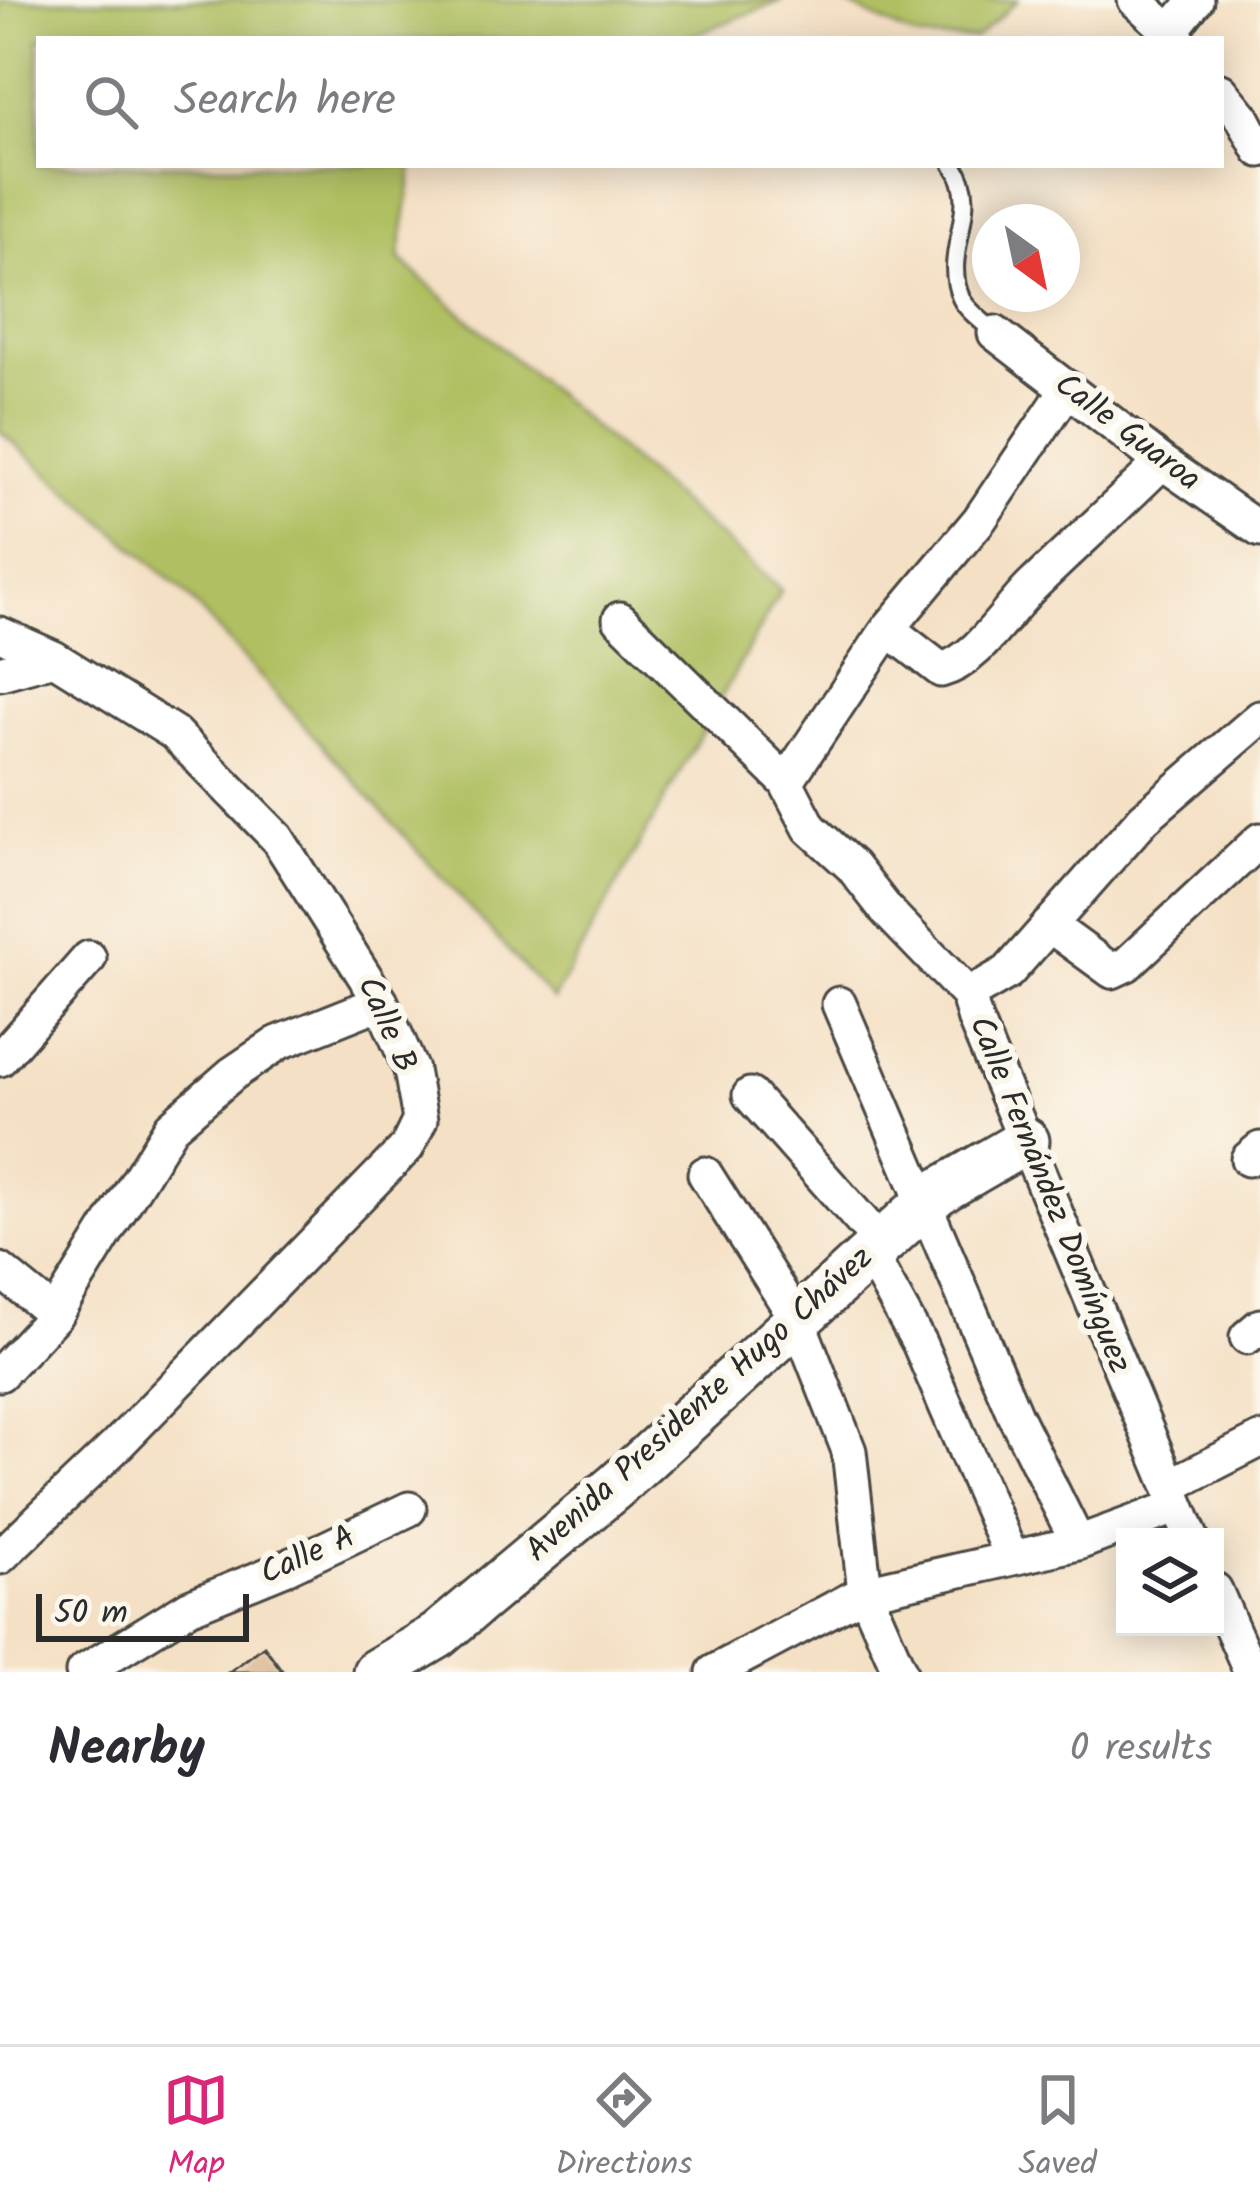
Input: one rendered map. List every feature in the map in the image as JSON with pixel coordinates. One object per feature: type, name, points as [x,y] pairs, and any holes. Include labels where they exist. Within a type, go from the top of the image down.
[{"type":"main road","name":"Avenida Presidente Hugo Chávez","points":[[376,1672],[437,1636],[616,1486],[938,1192],[1026,1141]]},
{"type":"street","points":[[1135,0],[1174,35],[1196,0]]},
{"type":"street","points":[[1224,94],[1252,109],[1260,150]]},
{"type":"street","name":"Calle Guaroa","points":[[995,333],[1162,462],[1260,530]]},
{"type":"street","points":[[786,782],[888,629],[980,519],[1067,388]]},
{"type":"street","points":[[888,629],[941,670],[959,664],[1162,462]]},
{"type":"street","name":"Calle Fernández Domínguez","points":[[620,620],[786,782],[810,828],[852,866],[887,911],[968,994],[1188,1528]]},
{"type":"street","name":"Calle B","points":[[0,634],[55,658],[174,733],[277,838],[381,1002],[411,1070],[420,1120],[407,1147],[115,1447],[0,1557]]},
{"type":"street","points":[[0,673],[55,658]]},
{"type":"street","points":[[968,994],[1008,972],[1144,818],[1260,718]]},
{"type":"street","points":[[1048,925],[1112,971],[1126,964],[1260,840]]},
{"type":"street","points":[[0,1059],[11,1020],[89,958]]},
{"type":"street","points":[[0,1374],[55,1316],[171,1127],[232,1074],[278,1043],[381,1002]]},
{"type":"street","points":[[839,1004],[1015,1416],[1078,1544]]},
{"type":"street","points":[[750,1095],[876,1250],[1011,1557]]},
{"type":"street","points":[[705,1174],[798,1322],[849,1451],[865,1592],[900,1672]]},
{"type":"street","points":[[0,1270],[55,1316]]},
{"type":"street","points":[[714,1672],[865,1592],[1078,1544],[1174,1496],[1260,1440]]},
{"type":"street","name":"Calle A","points":[[82,1672],[189,1606],[286,1568],[409,1509]]},
{"type":"street","points":[[1224,1610],[1251,1672]]},
{"type":"lane","points":[[955,168],[962,176],[965,218],[952,253],[962,300],[995,333]]},
{"type":"green space","points":[[0,0],[783,0],[692,36],[36,36],[36,168],[413,168],[399,259],[781,590],[553,1000],[181,589],[0,431]]},
{"type":"green space","points":[[838,0],[1018,0],[978,36],[913,36]]},
{"type":"building","points":[[264,1646],[283,1672],[229,1672]]}]
